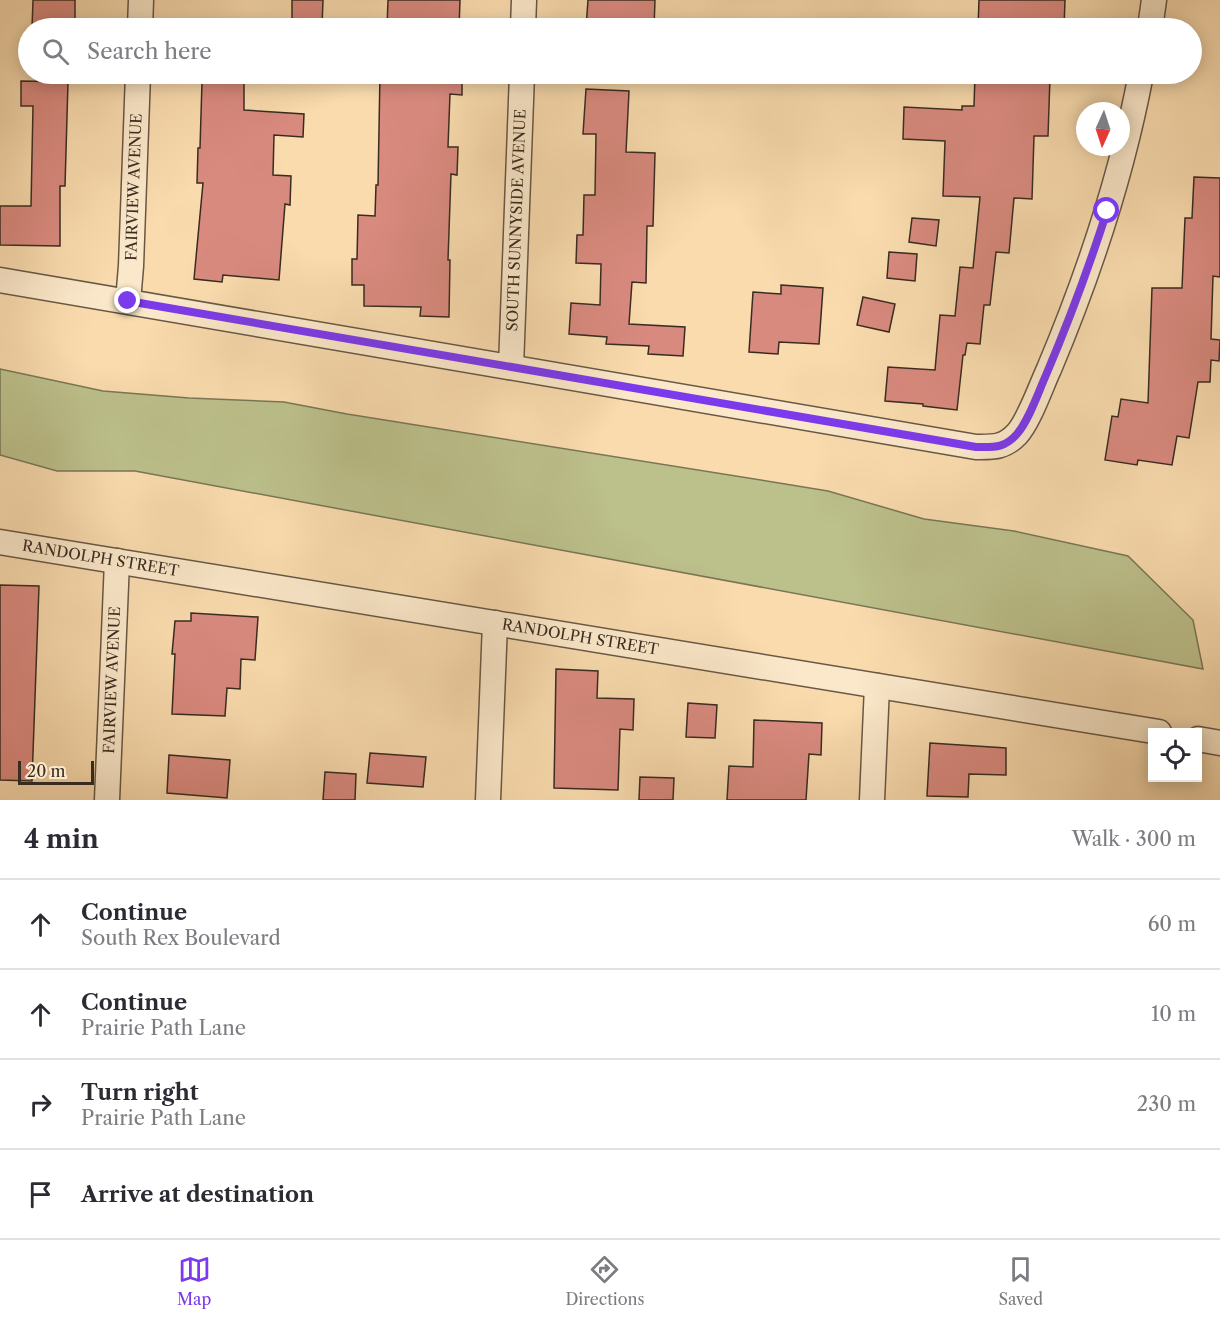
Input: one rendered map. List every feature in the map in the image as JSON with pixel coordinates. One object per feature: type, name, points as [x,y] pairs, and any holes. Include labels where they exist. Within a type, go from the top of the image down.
[{"type":"street","points":[[140,18],[141,0]]},
{"type":"street","points":[[523,18],[524,0]]},
{"type":"street","points":[[1151,18],[1154,0]]},
{"type":"street","name":"FAIRVIEW AVENUE","points":[[128,301],[138,84]]},
{"type":"street","name":"SOUTH SUNNYSIDE AVENUE","points":[[511,367],[522,84]]},
{"type":"street","points":[[0,280],[976,447],[1001,447],[1017,434],[1029,414],[1068,324],[1107,211],[1122,159],[1139,84]]},
{"type":"street","name":"RANDOLPH STREET","points":[[0,542],[1148,730]]},
{"type":"street","name":"FAIRVIEW AVENUE","points":[[107,800],[117,561]]},
{"type":"street","points":[[488,800],[495,623]]},
{"type":"street","points":[[872,800],[877,686]]},
{"type":"street","points":[[1202,740],[1220,744]]},
{"type":"green space","points":[[0,369],[103,391],[284,402],[828,491],[924,519],[1014,531],[1128,556],[1193,620],[1203,669],[135,471],[57,471],[0,455]]},
{"type":"building","points":[[33,0],[75,0],[75,18],[32,18]]},
{"type":"building","points":[[292,0],[323,0],[322,18],[292,18]]},
{"type":"building","points":[[388,0],[460,0],[459,18],[387,18]]},
{"type":"building","points":[[588,0],[655,0],[654,18],[587,18]]},
{"type":"building","points":[[979,0],[1065,0],[1064,18],[978,18]]},
{"type":"building","points":[[21,84],[68,84],[65,186],[60,186],[60,246],[0,245],[0,206],[31,206],[33,106],[21,106]]},
{"type":"building","points":[[202,84],[244,84],[244,110],[304,114],[303,137],[274,135],[273,175],[291,176],[290,205],[285,204],[279,280],[223,275],[222,282],[194,279],[203,183],[197,183],[198,148],[200,148]]},
{"type":"building","points":[[380,84],[462,84],[462,95],[450,94],[448,147],[458,147],[457,175],[451,174],[449,317],[420,316],[421,307],[364,306],[364,285],[352,285],[352,259],[357,259],[358,215],[375,216],[376,185],[378,185]]},
{"type":"building","points":[[975,84],[1050,84],[1048,136],[1034,136],[1032,199],[1014,198],[1009,253],[996,252],[990,305],[984,305],[980,344],[967,343],[965,355],[963,355],[957,410],[885,401],[888,367],[935,370],[940,315],[955,316],[960,267],[973,268],[980,197],[943,196],[945,141],[903,139],[904,107],[962,110],[962,106],[974,106]]},
{"type":"building","points":[[586,89],[629,91],[626,152],[655,153],[653,226],[647,226],[646,283],[632,282],[629,324],[685,327],[683,356],[648,354],[649,346],[606,344],[607,337],[569,334],[571,303],[600,305],[601,264],[576,263],[577,235],[583,235],[584,195],[595,195],[596,134],[583,134]]},
{"type":"building","points":[[1194,177],[1220,178],[1220,277],[1213,276],[1211,339],[1220,340],[1219,361],[1211,360],[1210,382],[1198,382],[1189,438],[1177,436],[1172,465],[1138,460],[1137,465],[1105,460],[1112,416],[1118,417],[1121,399],[1148,403],[1152,288],[1182,288],[1185,218],[1192,218]]},
{"type":"building","points":[[912,218],[939,220],[936,246],[909,242]]},
{"type":"building","points":[[889,252],[917,254],[915,281],[887,278]]},
{"type":"building","points":[[781,285],[823,288],[819,344],[779,342],[778,354],[749,352],[753,292],[781,294]]},
{"type":"building","points":[[863,297],[895,304],[889,332],[857,325]]},
{"type":"building","points":[[0,585],[39,586],[32,781],[0,780]]},
{"type":"building","points":[[191,613],[258,617],[255,660],[241,659],[240,689],[227,688],[225,716],[172,714],[175,654],[172,654],[175,621],[191,621]]},
{"type":"building","points":[[556,669],[598,671],[597,698],[634,699],[633,730],[620,729],[618,790],[554,788]]},
{"type":"building","points":[[688,703],[717,705],[715,738],[686,737]]},
{"type":"building","points":[[754,720],[822,723],[821,755],[809,754],[806,800],[727,800],[729,766],[753,767]]},
{"type":"building","points":[[930,743],[1006,748],[1006,775],[969,774],[968,797],[927,796]]},
{"type":"building","points":[[370,753],[426,757],[423,787],[367,783]]},
{"type":"building","points":[[169,755],[230,760],[227,798],[167,793]]},
{"type":"building","points":[[325,772],[356,774],[355,800],[323,800]]},
{"type":"building","points":[[640,777],[674,778],[673,800],[639,800]]},
{"type":"route","points":[[128,301],[976,447],[1001,447],[1017,434],[1029,414],[1068,324],[1107,211]]}]
